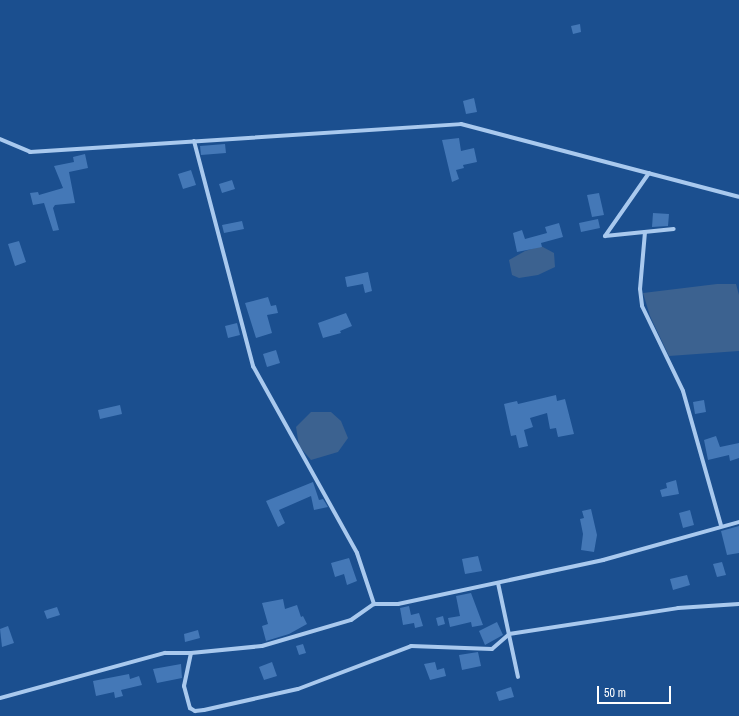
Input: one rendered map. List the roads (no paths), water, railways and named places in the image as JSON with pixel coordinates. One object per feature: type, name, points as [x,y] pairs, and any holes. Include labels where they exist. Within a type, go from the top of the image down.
[{"type":"street","points":[[0,139],[30,152],[461,124],[739,197]]},
{"type":"street","points":[[194,142],[253,366],[358,553],[374,604]]},
{"type":"street","points":[[649,173],[606,236],[674,229]]},
{"type":"street","points":[[645,232],[640,289],[642,306],[683,391],[721,525]]},
{"type":"street","points":[[0,698],[166,653],[191,653],[262,646],[351,620],[374,604],[398,604],[604,560],[721,525],[739,522]]},
{"type":"street","points":[[498,583],[518,677]]},
{"type":"street","points":[[191,653],[184,686],[190,708],[195,711],[298,689],[411,646],[492,649],[509,634],[678,608],[739,604]]},
{"type":"water","points":[[541,246],[554,253],[555,267],[538,275],[519,278],[512,275],[509,260],[525,251]]},
{"type":"water","points":[[717,284],[736,284],[739,295],[739,351],[669,356],[650,316],[643,293]]},
{"type":"water","points":[[311,412],[331,412],[341,421],[348,438],[338,452],[311,460],[299,446],[296,427]]}]
